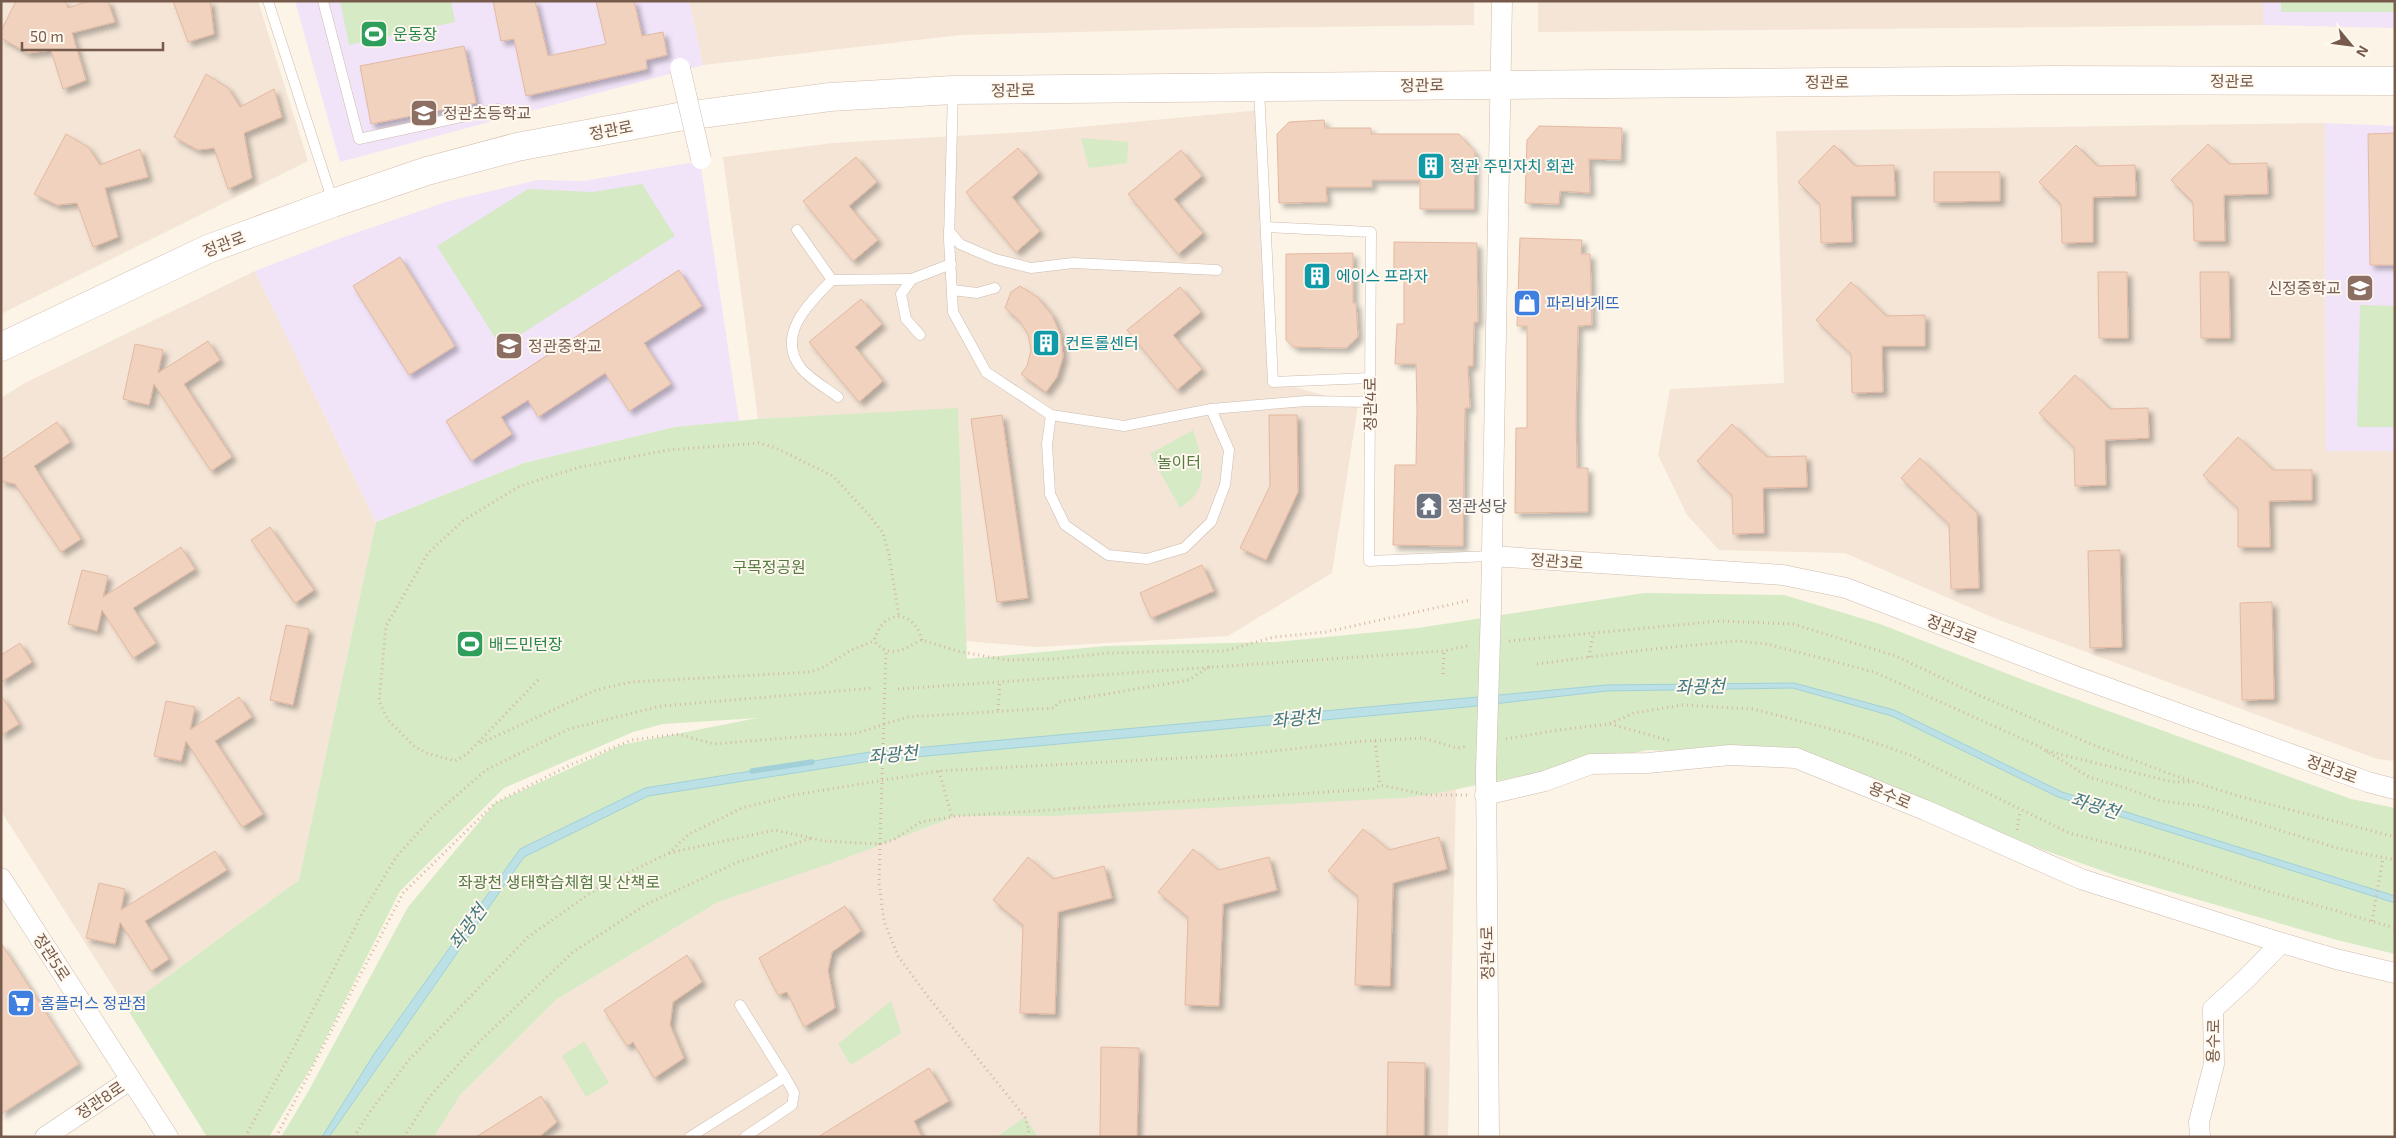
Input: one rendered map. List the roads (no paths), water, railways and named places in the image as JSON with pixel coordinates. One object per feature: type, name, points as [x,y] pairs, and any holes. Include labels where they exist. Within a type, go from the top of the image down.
[{"type":"street","points":[[1491,556],[1503,85],[1502,1]]},
{"type":"street","points":[[680,68],[701,159]]},
{"type":"street","name":"정관로","points":[[1,347],[208,249],[427,171],[517,147],[678,117],[830,98],[953,90],[2050,80],[2395,81]]},
{"type":"street","name":"정관4로","points":[[1489,1137],[1485,795],[1492,607],[1491,556]]},
{"type":"street","name":"정관3로","points":[[1491,556],[1634,567],[1783,575],[1819,581],[1846,588],[2075,676],[2368,782],[2395,789]]},
{"type":"street","name":"용수로","points":[[1485,795],[1545,781],[1590,764],[1648,763],[1730,755],[1796,758],[1925,810],[2081,879],[2281,943],[2395,973]]},
{"type":"street","name":"정관5로","points":[[1,878],[168,1137]]},
{"type":"street","name":"용수로","points":[[2200,1137],[2200,1122],[2214,1064],[2213,1008],[2246,979],[2281,943]]},
{"type":"street","name":"정관8로","points":[[46,1137],[130,1080]]},
{"type":"lane","points":[[268,1],[333,203]]},
{"type":"lane","points":[[323,1],[359,139],[498,110]]},
{"type":"lane","points":[[1259,87],[1272,382],[1370,378]]},
{"type":"lane","points":[[953,90],[949,231],[954,312],[986,372],[1052,415],[1124,426],[1211,408],[1306,401],[1370,402]]},
{"type":"lane","name":"정관4로","points":[[1266,227],[1371,232],[1369,561],[1491,556]]},
{"type":"lane","points":[[797,230],[832,280]]},
{"type":"lane","points":[[949,231],[960,244],[995,260],[1031,268],[1073,263],[1218,270]]},
{"type":"lane","points":[[838,397],[801,368],[791,345],[799,316],[832,280],[912,280],[950,264]]},
{"type":"lane","points":[[912,280],[901,294],[906,319],[920,335]]},
{"type":"lane","points":[[952,290],[977,293],[995,288]]},
{"type":"lane","points":[[1052,415],[1048,444],[1050,494],[1065,525],[1108,555],[1147,559],[1184,548],[1211,522],[1225,485],[1229,450],[1211,408]]},
{"type":"lane","points":[[740,1005],[794,1093],[792,1105],[744,1137]]},
{"type":"lane","points":[[690,1137],[785,1077]]},
{"type":"water","points":[[1794,683],[1894,710],[2062,792],[2395,896],[2395,903],[2058,797],[1892,716],[1793,688],[1606,691],[1467,707],[871,761],[648,796],[524,857],[329,1137],[322,1137],[374,1054],[520,849],[645,788],[870,752],[1607,685]]},
{"type":"waterway","name":"좌광천","points":[[752,771],[812,762]]},
{"type":"place","name":"운동장","points":[[374,34]]},
{"type":"place","name":"정관초등학교","points":[[424,113]]},
{"type":"place","name":"정관 주민자치 회관","points":[[1431,166]]},
{"type":"place","name":"에이스 프라자","points":[[1317,276]]},
{"type":"place","name":"신정중학교","points":[[2360,288]]},
{"type":"place","name":"파리바게뜨","points":[[1527,303]]},
{"type":"place","name":"컨트롤센터","points":[[1046,343]]},
{"type":"place","name":"정관중학교","points":[[509,346]]},
{"type":"place","name":"정관성당","points":[[1429,506]]},
{"type":"place","name":"배드민턴장","points":[[470,644]]},
{"type":"place","name":"홈플러스 정관점","points":[[21,1003]]},
{"type":"park label","name":"놀이터","points":[[1179,462]]},
{"type":"park label","name":"구목정공원","points":[[769,567]]},
{"type":"park label","name":"좌광천 생태학습체험 및 산책로","points":[[559,882]]}]
